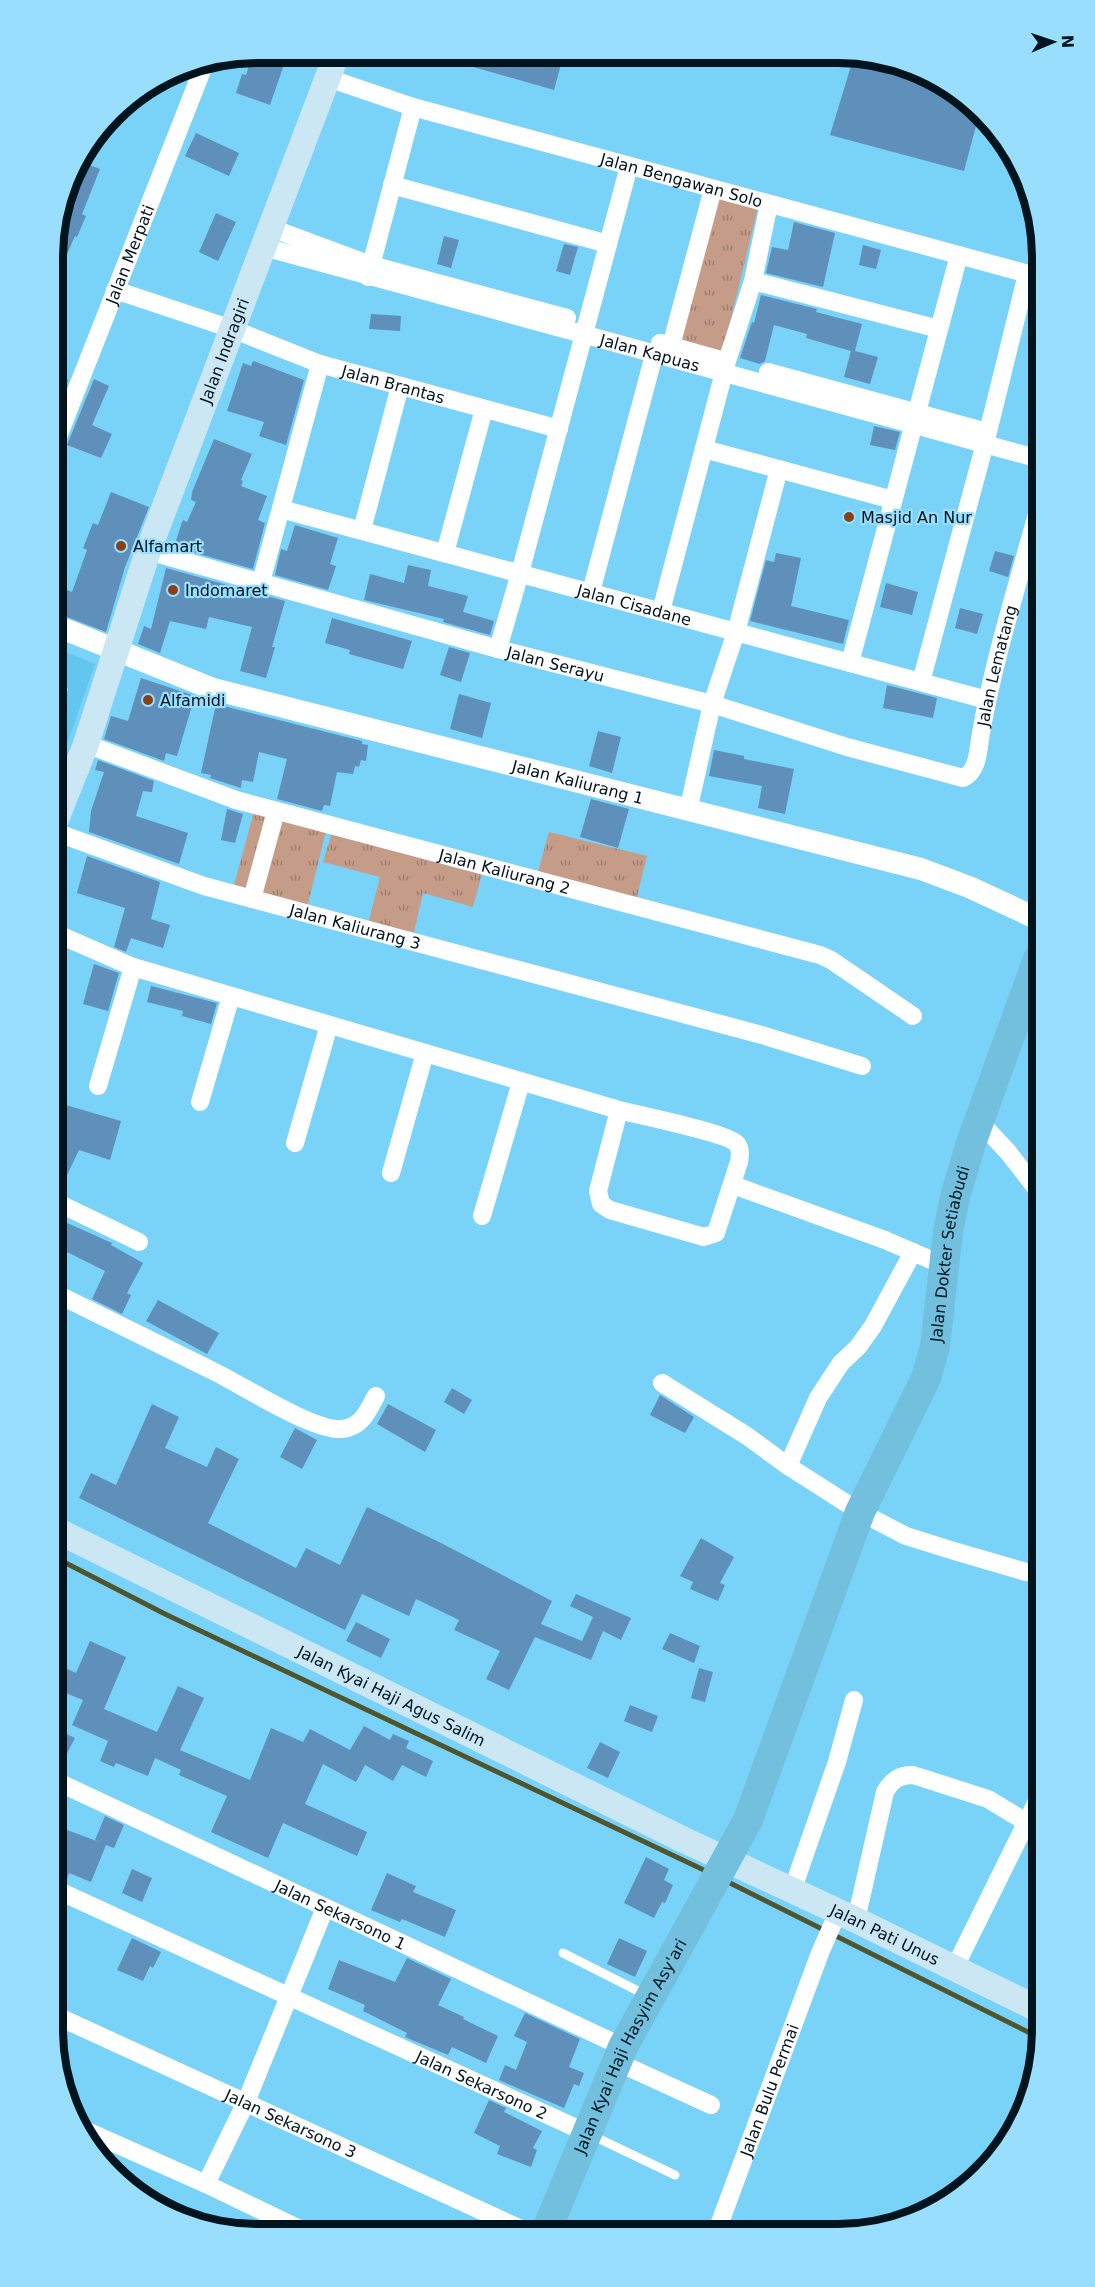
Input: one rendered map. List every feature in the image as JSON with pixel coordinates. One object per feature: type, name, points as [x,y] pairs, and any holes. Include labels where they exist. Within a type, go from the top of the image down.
[{"type":"highway","name":"Jalan Dokter Setiabudi","points":[[846,1552],[860,1512],[926,1378],[935,1346],[955,1197],[979,1121],[1032,975]]},
{"type":"highway","name":"Jalan Kyai Haji Hasyim Asy'ari","points":[[549,2224],[620,2054],[748,1820],[846,1552]]},
{"type":"main road","name":"Jalan Indragiri","points":[[63,802],[86,744],[148,550],[333,63]]},
{"type":"main road","name":"Jalan Kyai Haji Agus Salim","points":[[63,1533],[684,1840],[721,1872]]},
{"type":"main road","name":"Jalan Pati Unus","points":[[721,1872],[792,1892],[841,1920],[955,1967],[1032,2005]]},
{"type":"street","name":"Jalan Merpati","points":[[63,424],[202,71]]},
{"type":"street","name":"Jalan Bengawan Solo","points":[[328,78],[413,107],[1032,275]]},
{"type":"street","points":[[370,271],[413,107]]},
{"type":"street","points":[[498,649],[629,166]]},
{"type":"street","points":[[393,185],[608,244]]},
{"type":"street","points":[[671,346],[713,189]]},
{"type":"street","points":[[661,611],[726,367],[753,281],[769,204]]},
{"type":"street","name":"Jalan Kapuas","points":[[268,238],[370,271],[585,329],[671,346],[726,367],[986,438],[1032,456]]},
{"type":"street","points":[[850,663],[959,255]]},
{"type":"street","points":[[921,682],[1032,275]]},
{"type":"street","points":[[753,281],[939,329]]},
{"type":"street","name":"Jalan Brantas","points":[[115,290],[232,329],[320,364],[559,429]]},
{"type":"street","name":"Jalan Kapuas","points":[[585,329],[654,355],[726,367]]},
{"type":"street","points":[[591,592],[654,355]]},
{"type":"street","points":[[261,582],[320,364]]},
{"type":"street","points":[[362,530],[400,386]]},
{"type":"street","points":[[445,553],[484,409]]},
{"type":"street","name":"Jalan Kapuas","points":[[986,438],[1032,444]]},
{"type":"street","points":[[704,448],[893,500]]},
{"type":"street","points":[[688,811],[712,704],[736,632],[779,469]]},
{"type":"street","name":"Jalan Cisadane","points":[[281,509],[987,700]]},
{"type":"street","name":"Jalan Lematang","points":[[963,778],[973,770],[987,700],[1032,529]]},
{"type":"street","name":"Jalan Serayu","points":[[148,550],[498,649],[712,704],[847,747],[963,778]]},
{"type":"street","name":"Jalan Kaliurang 1","points":[[63,629],[213,689],[921,869],[969,887],[1032,917]]},
{"type":"street","name":"Jalan Kaliurang 2","points":[[86,744],[236,800],[820,955],[831,960],[913,1016]]},
{"type":"street","points":[[252,899],[276,811]]},
{"type":"street","name":"Jalan Kaliurang 3","points":[[63,835],[204,886],[762,1035],[862,1066]]},
{"type":"street","points":[[63,936],[133,967],[619,1110],[729,1138],[738,1144],[741,1153],[720,1227],[711,1237],[704,1237],[610,1210],[601,1204],[598,1191],[619,1110]]},
{"type":"street","points":[[98,1086],[133,967]]},
{"type":"street","points":[[200,1102],[231,996]]},
{"type":"street","points":[[295,1143],[329,1025]]},
{"type":"street","points":[[391,1173],[425,1053]]},
{"type":"street","points":[[482,1216],[522,1082]]},
{"type":"street","points":[[979,1121],[1008,1152],[1032,1183]]},
{"type":"street","points":[[733,1185],[841,1223],[945,1266]]},
{"type":"street","points":[[63,1205],[140,1242]]},
{"type":"street","points":[[788,1466],[818,1398],[841,1363],[858,1347],[873,1326],[913,1252]]},
{"type":"street","points":[[63,1297],[216,1372],[311,1422],[335,1429],[352,1427],[362,1422],[376,1396]]},
{"type":"street","points":[[662,1383],[747,1436],[788,1466],[860,1512],[906,1536],[1032,1572]]},
{"type":"street","points":[[792,1892],[837,1762],[854,1700]]},
{"type":"street","name":"Jalan Bulu Permai","points":[[719,2224],[819,1953],[841,1920],[885,1792],[891,1783],[902,1775],[913,1775],[988,1799],[1032,1826]]},
{"type":"street","name":"Jalan Sekarsono 1","points":[[63,1784],[261,1875],[620,2054],[711,2105]]},
{"type":"street","points":[[955,1967],[1032,1829]]},
{"type":"street","name":"Jalan Sekarsono 2","points":[[63,1893],[587,2133]]},
{"type":"street","points":[[206,2184],[246,2102],[325,1908]]},
{"type":"street","name":"Jalan Sekarsono 3","points":[[63,2019],[510,2224]]},
{"type":"street","points":[[94,2134],[289,2224]]},
{"type":"lane","points":[[563,1953],[651,1998]]},
{"type":"lane","name":"Jalan Sekarsono 2","points":[[587,2133],[675,2175]]},
{"type":"shaded area","points":[[63,651],[95,664],[63,756]]},
{"type":"green space","points":[[716,195],[758,207],[723,352],[680,342]]},
{"type":"green space","points":[[254,811],[326,831],[307,908],[233,889]]},
{"type":"green space","points":[[332,832],[482,874],[473,907],[423,893],[413,936],[368,924],[380,877],[323,862]]},
{"type":"green space","points":[[549,832],[647,856],[636,901],[537,875]]},
{"type":"building","points":[[285,63],[270,105],[236,93],[242,74],[246,75],[250,64]]},
{"type":"building","points":[[460,63],[561,63],[554,90]]},
{"type":"building","points":[[852,63],[876,67],[912,78],[956,103],[977,122],[964,171],[830,135]]},
{"type":"building","points":[[196,133],[239,153],[229,176],[185,156]]},
{"type":"building","points":[[87,164],[100,169],[82,214],[86,216],[77,237],[75,236],[63,263],[63,244],[70,207]]},
{"type":"building","points":[[216,213],[236,222],[218,261],[199,252]]},
{"type":"building","points":[[794,222],[835,233],[823,287],[766,273],[772,247],[788,250]]},
{"type":"building","points":[[444,236],[459,240],[451,268],[437,264]]},
{"type":"building","points":[[564,244],[578,247],[570,275],[556,271]]},
{"type":"building","points":[[863,245],[881,250],[876,269],[859,265]]},
{"type":"building","points":[[761,295],[817,309],[816,312],[862,324],[855,351],[878,357],[870,384],[844,377],[851,351],[806,338],[807,334],[774,325],[765,361],[760,364],[740,358],[752,322],[754,323]]},
{"type":"building","points":[[371,314],[401,316],[400,331],[369,329]]},
{"type":"building","points":[[253,361],[304,380],[286,445],[259,436],[264,422],[227,411],[243,363],[251,366]]},
{"type":"building","points":[[63,378],[68,380],[63,393]]},
{"type":"building","points":[[94,379],[109,386],[92,425],[112,434],[101,458],[67,445]]},
{"type":"building","points":[[874,426],[900,432],[895,450],[870,445]]},
{"type":"building","points":[[214,439],[252,454],[241,480],[243,481],[241,486],[267,496],[258,520],[265,523],[253,569],[174,547],[182,522],[183,520],[187,522],[196,502],[191,500],[192,492]]},
{"type":"building","points":[[111,492],[149,507],[125,567],[106,632],[63,615],[63,588],[72,592],[87,550],[83,548],[93,523],[98,525]]},
{"type":"building","points":[[295,525],[338,538],[330,564],[336,566],[328,590],[275,575],[281,549],[287,551]]},
{"type":"building","points":[[995,551],[1014,556],[1008,577],[989,571]]},
{"type":"building","points":[[776,553],[801,558],[791,606],[849,620],[843,644],[750,621],[766,560],[774,562]]},
{"type":"building","points":[[408,565],[431,570],[428,586],[468,596],[463,612],[494,621],[490,635],[443,622],[444,619],[364,600],[370,574],[404,583]]},
{"type":"building","points":[[166,568],[285,601],[266,678],[240,671],[252,627],[209,617],[206,629],[170,621],[160,653],[138,644],[144,626],[151,629]]},
{"type":"building","points":[[886,583],[918,592],[912,615],[880,607]]},
{"type":"building","points":[[960,608],[983,614],[977,634],[955,628]]},
{"type":"building","points":[[332,618],[412,641],[403,669],[349,654],[350,650],[325,643]]},
{"type":"building","points":[[449,647],[470,653],[461,682],[440,675]]},
{"type":"building","points":[[141,678],[195,696],[177,756],[166,753],[164,761],[104,739],[111,716],[128,721]]},
{"type":"building","points":[[887,685],[937,698],[933,718],[883,708]]},
{"type":"building","points":[[459,694],[491,703],[482,738],[450,729]]},
{"type":"building","points":[[216,704],[362,741],[362,744],[368,745],[366,761],[361,760],[359,767],[355,766],[353,774],[337,772],[330,806],[324,805],[322,811],[277,799],[287,759],[259,752],[253,782],[242,780],[241,788],[210,778],[211,775],[201,773]]},
{"type":"building","points":[[598,731],[621,737],[612,773],[589,766]]},
{"type":"building","points":[[714,750],[744,756],[744,759],[794,769],[785,814],[758,808],[762,786],[709,776]]},
{"type":"building","points":[[98,760],[154,781],[152,792],[143,791],[136,816],[188,833],[179,864],[89,832],[91,811],[104,772],[95,770]]},
{"type":"building","points":[[591,799],[629,809],[618,848],[580,837]]},
{"type":"building","points":[[227,809],[243,814],[235,843],[221,840]]},
{"type":"building","points":[[87,856],[160,882],[151,919],[170,925],[163,948],[131,938],[126,952],[114,947],[125,908],[77,893]]},
{"type":"building","points":[[94,964],[119,973],[108,1011],[83,1004]]},
{"type":"building","points":[[151,986],[217,1003],[211,1024],[182,1016],[183,1011],[147,1002]]},
{"type":"building","points":[[63,1104],[121,1121],[110,1160],[79,1150],[63,1184]]},
{"type":"building","points":[[63,1221],[112,1243],[111,1245],[143,1263],[127,1293],[131,1295],[122,1314],[92,1299],[105,1271],[63,1250]]},
{"type":"building","points":[[158,1300],[219,1333],[207,1354],[146,1321]]},
{"type":"building","points":[[452,1388],[472,1400],[464,1414],[444,1402]]},
{"type":"building","points":[[660,1395],[694,1417],[685,1433],[650,1415]]},
{"type":"building","points":[[152,1404],[179,1417],[165,1448],[207,1467],[216,1447],[239,1459],[208,1523],[296,1568],[306,1548],[340,1565],[367,1507],[552,1601],[541,1624],[582,1641],[593,1617],[570,1606],[576,1594],[631,1618],[621,1640],[603,1631],[591,1660],[535,1637],[509,1690],[486,1679],[500,1651],[454,1630],[459,1620],[416,1599],[409,1616],[362,1594],[345,1630],[79,1498],[91,1473],[116,1485]]},
{"type":"building","points":[[388,1404],[436,1430],[425,1452],[377,1424]]},
{"type":"building","points":[[295,1428],[317,1440],[302,1469],[280,1457]]},
{"type":"building","points":[[701,1538],[734,1557],[720,1583],[725,1585],[718,1601],[690,1589],[693,1582],[680,1576]]},
{"type":"building","points":[[356,1622],[390,1639],[381,1658],[346,1641]]},
{"type":"building","points":[[670,1633],[700,1646],[694,1663],[662,1649]]},
{"type":"building","points":[[90,1641],[126,1657],[104,1709],[157,1732],[178,1686],[204,1698],[180,1750],[250,1780],[271,1728],[303,1742],[310,1729],[350,1750],[364,1726],[390,1740],[393,1734],[409,1741],[406,1748],[433,1761],[426,1777],[402,1765],[393,1781],[365,1765],[356,1782],[323,1764],[305,1804],[367,1832],[357,1856],[283,1823],[268,1858],[211,1832],[227,1796],[179,1775],[181,1770],[155,1758],[148,1776],[116,1763],[114,1767],[100,1761],[108,1741],[72,1725],[83,1700],[63,1692],[63,1667],[76,1673]]},
{"type":"building","points":[[699,1668],[713,1672],[705,1702],[691,1698]]},
{"type":"building","points":[[630,1705],[658,1716],[652,1732],[624,1721]]},
{"type":"building","points":[[63,1732],[75,1738],[63,1761]]},
{"type":"building","points":[[600,1742],[620,1752],[608,1778],[587,1768]]},
{"type":"building","points":[[105,1816],[124,1825],[114,1848],[106,1845],[91,1882],[69,1873],[66,1882],[63,1881],[63,1828],[102,1843],[95,1840]]},
{"type":"building","points":[[646,1857],[669,1869],[664,1880],[673,1885],[665,1903],[662,1902],[654,1918],[624,1903]]},
{"type":"building","points":[[132,1869],[152,1878],[142,1902],[122,1893]]},
{"type":"building","points":[[387,1873],[416,1886],[413,1892],[456,1910],[445,1937],[402,1919],[400,1922],[371,1910]]},
{"type":"building","points":[[132,1938],[161,1952],[153,1968],[150,1966],[143,1981],[117,1970]]},
{"type":"building","points":[[619,1938],[647,1951],[635,1977],[607,1964]]},
{"type":"building","points":[[407,1958],[451,1979],[438,2005],[498,2036],[486,2063],[452,2047],[448,2055],[405,2037],[407,2033],[363,2011],[365,2005],[328,1989],[339,1960],[395,1982]]},
{"type":"building","points":[[525,2013],[580,2039],[569,2067],[584,2073],[579,2086],[574,2084],[564,2108],[499,2080],[505,2065],[516,2070],[527,2042],[514,2036]]},
{"type":"building","points":[[489,2100],[506,2108],[504,2112],[542,2131],[533,2148],[537,2150],[531,2167],[497,2154],[500,2146],[474,2133]]},
{"type":"waterway","points":[[63,1562],[165,1614],[708,1872]]},
{"type":"waterway","points":[[724,1880],[1032,2034]]},
{"type":"place","name":"Masjid An Nur","points":[[849,517]]},
{"type":"place","name":"Alfamart","points":[[121,546]]},
{"type":"place","name":"Indomaret","points":[[173,590]]},
{"type":"place","name":"Alfamidi","points":[[148,700]]}]
